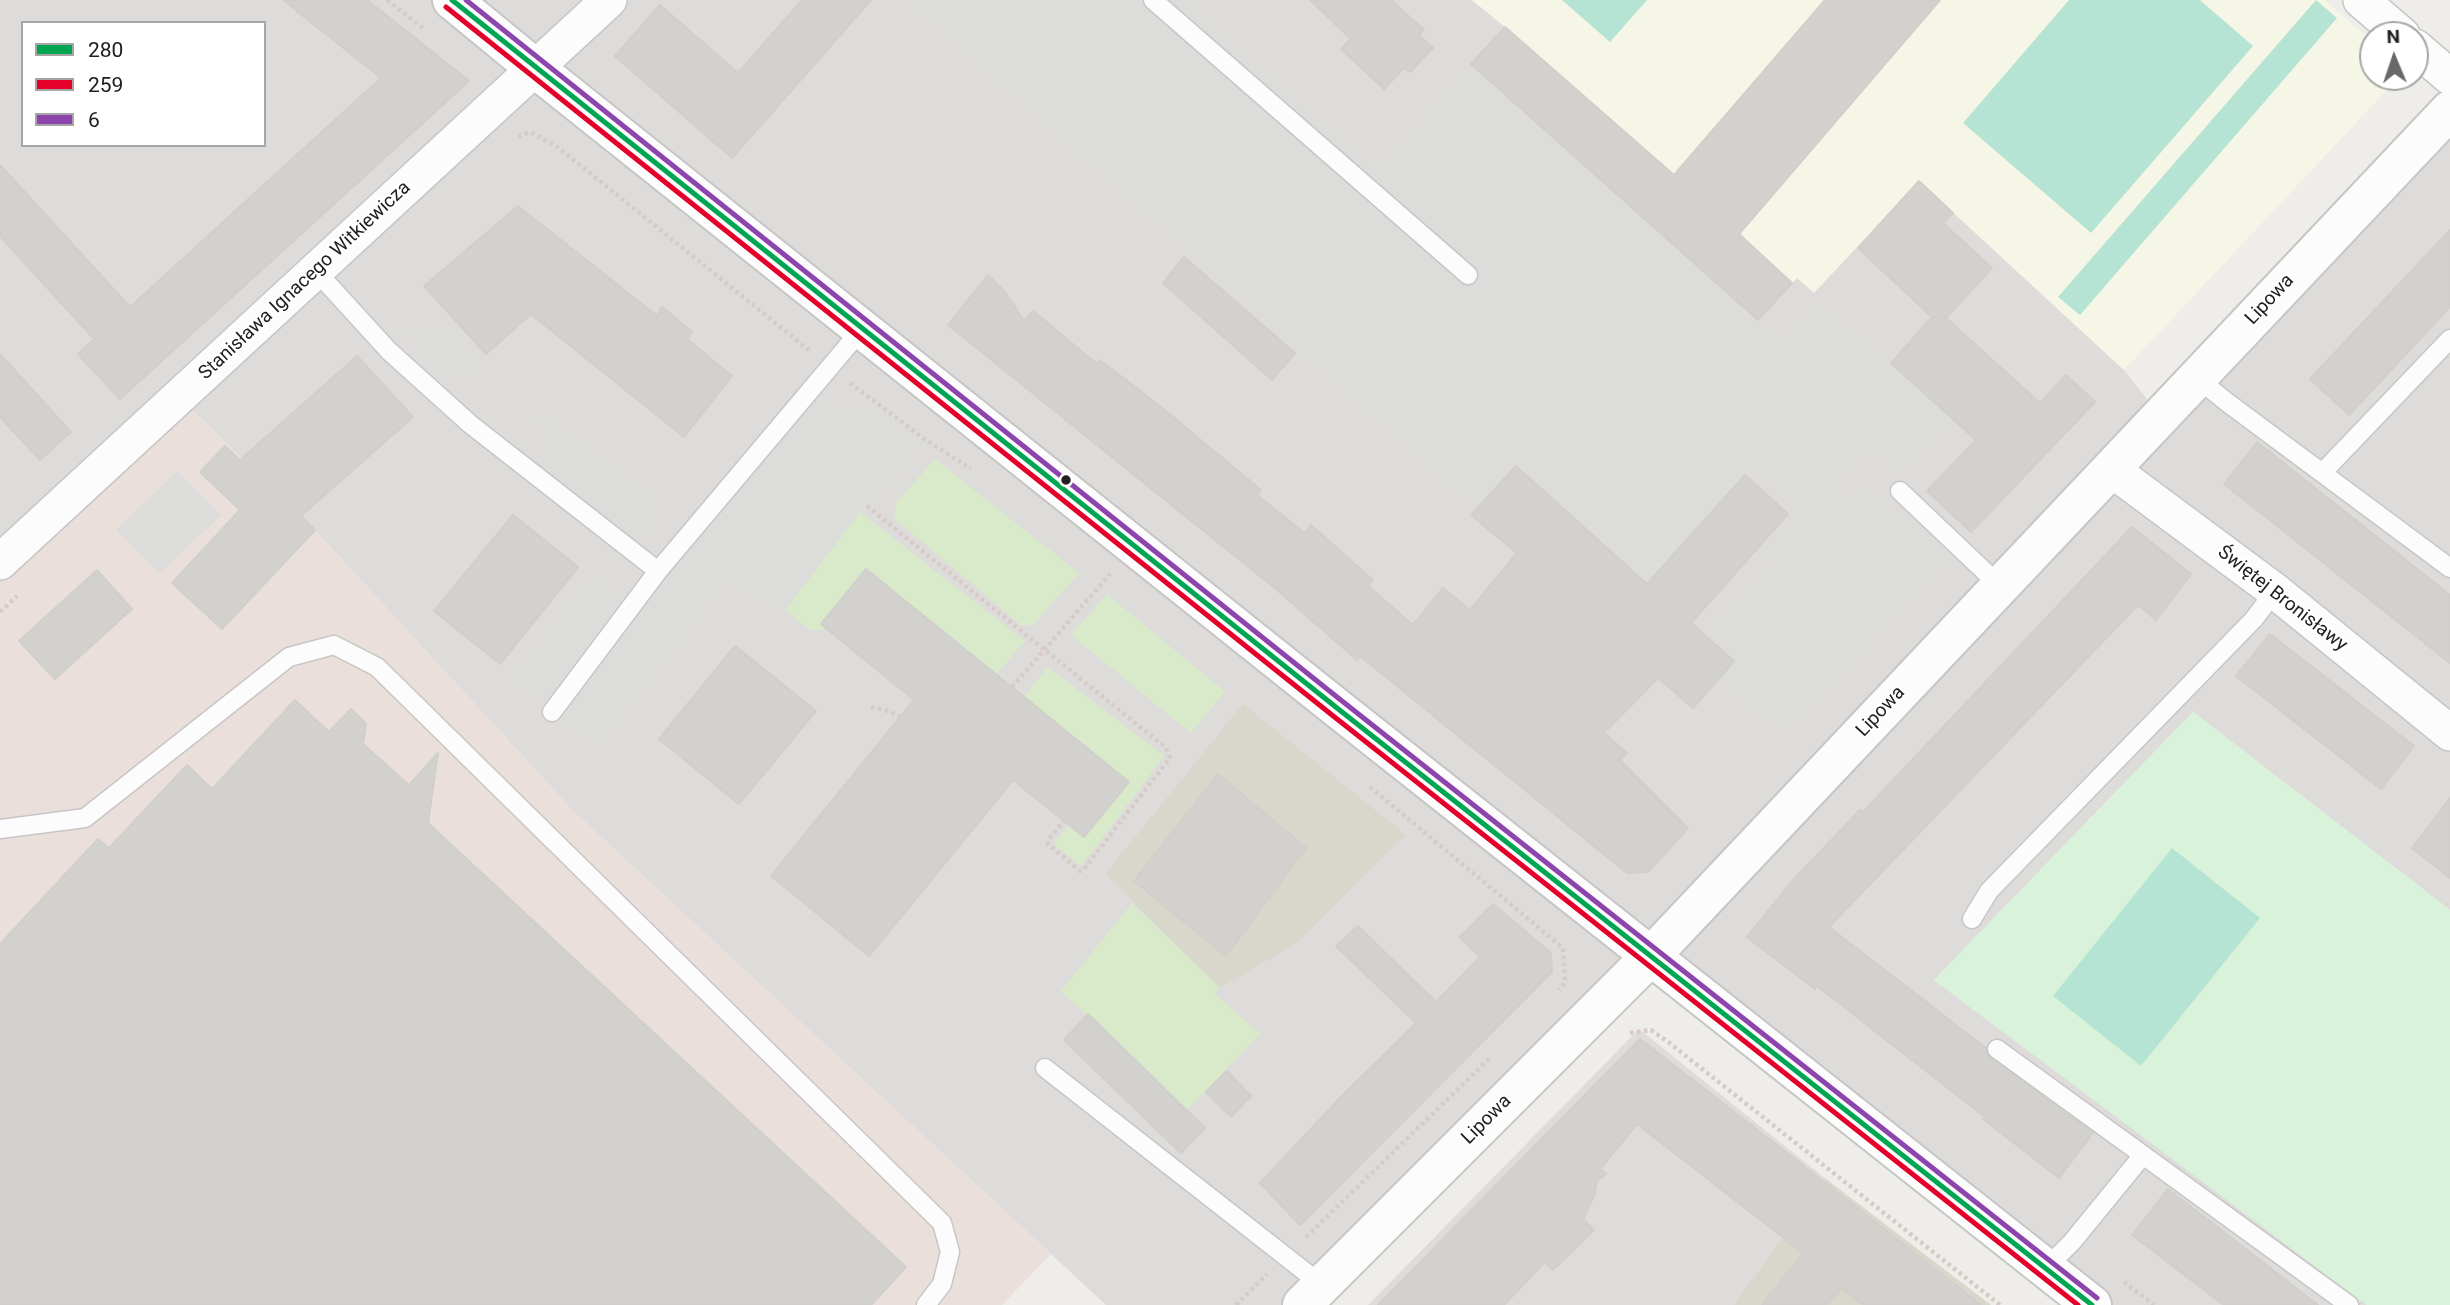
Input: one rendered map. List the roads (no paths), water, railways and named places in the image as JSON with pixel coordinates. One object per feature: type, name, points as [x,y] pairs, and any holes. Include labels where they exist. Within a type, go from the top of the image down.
[{"type":"street","points":[[452,0],[1337,708],[2092,1305]]},
{"type":"street","name":"Stanisława Ignacego Witkiewicza","points":[[0,562],[609,0]]},
{"type":"street","points":[[2361,0],[2386,21]]},
{"type":"street","points":[[2429,59],[2450,77]]},
{"type":"street","name":"Lipowa","points":[[1312,1295],[1651,956],[2450,110]]},
{"type":"street","name":"Świętej Bronisławy","points":[[2110,469],[2274,591],[2450,733]]},
{"type":"lane","points":[[1153,0],[1468,275]]},
{"type":"lane","points":[[316,271],[389,351],[470,424],[658,571]]},
{"type":"lane","points":[[552,712],[658,571],[862,328]]},
{"type":"lane","points":[[2322,473],[2450,339]]},
{"type":"lane","points":[[2197,378],[2450,568]]},
{"type":"lane","points":[[1900,491],[2000,586]]},
{"type":"lane","points":[[1972,919],[1989,891],[2254,620],[2274,591]]},
{"type":"lane","points":[[0,828],[85,818],[289,657],[334,645],[377,667],[942,1223],[950,1252],[942,1284],[926,1305]]},
{"type":"lane","points":[[1997,1049],[2349,1305]]},
{"type":"lane","points":[[1045,1068],[1285,1257],[1312,1295]]},
{"type":"lane","points":[[2046,1268],[2072,1242],[2143,1156]]}]
